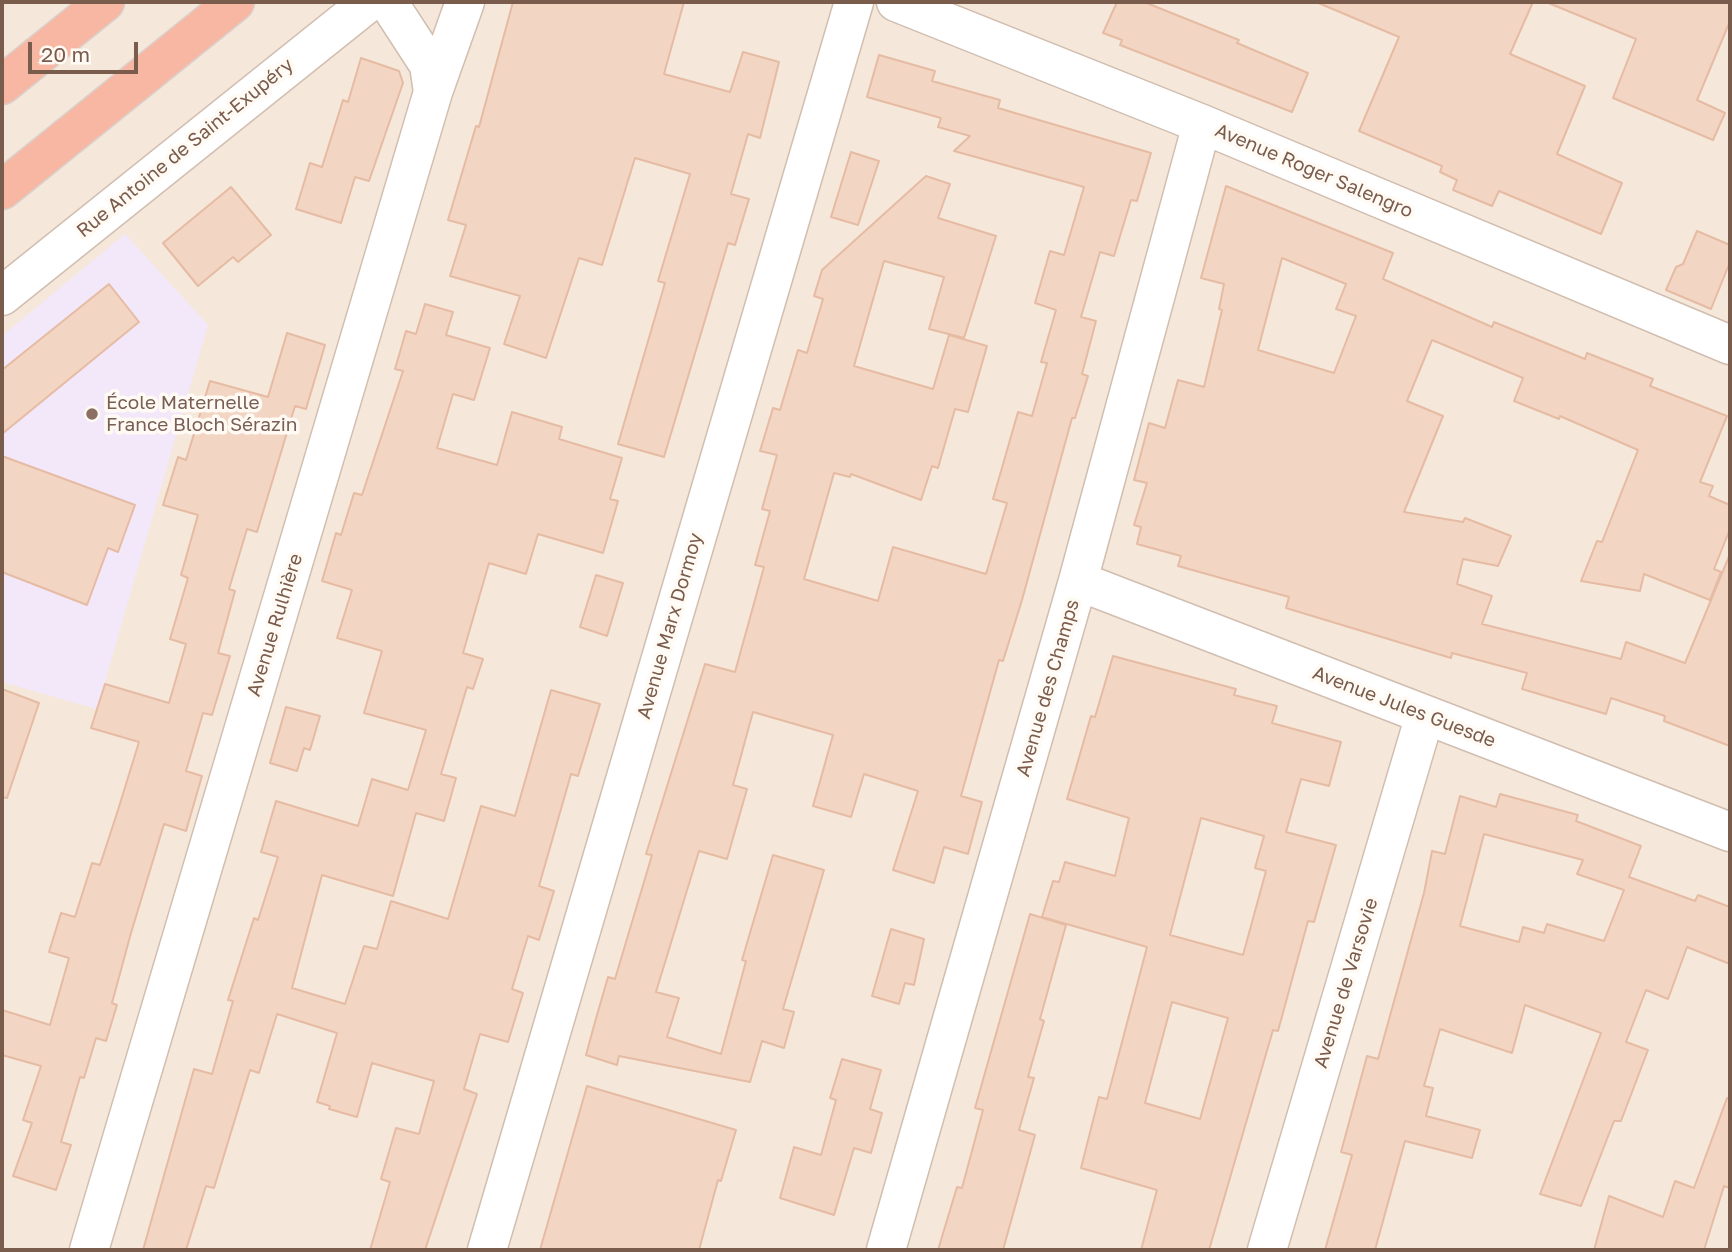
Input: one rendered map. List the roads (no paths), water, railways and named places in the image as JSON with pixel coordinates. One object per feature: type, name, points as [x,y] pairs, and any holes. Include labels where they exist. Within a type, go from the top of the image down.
[{"type":"highway","points":[[2,85],[105,2]]},
{"type":"highway","points":[[2,190],[235,2]]},
{"type":"street","name":"Rue Antoine de Saint-Exupéry","points":[[2,296],[369,2]]},
{"type":"street","points":[[388,2],[429,65],[433,92]]},
{"type":"street","name":"Avenue Rulhière","points":[[89,1250],[433,92],[465,2]]},
{"type":"street","name":"Avenue Marx Dormoy","points":[[487,1250],[854,2]]},
{"type":"street","name":"Avenue Roger Salengro","points":[[897,2],[1202,124],[1730,345]]},
{"type":"street","name":"Avenue des Champs","points":[[886,1250],[1079,581],[1202,124]]},
{"type":"street","name":"Avenue Jules Guesde","points":[[1079,581],[1730,832]]},
{"type":"street","name":"Avenue de Varsovie","points":[[1267,1250],[1425,715]]},
{"type":"place","name":"École Maternelle France Bloch Sérazin","points":[[92,414]]}]
